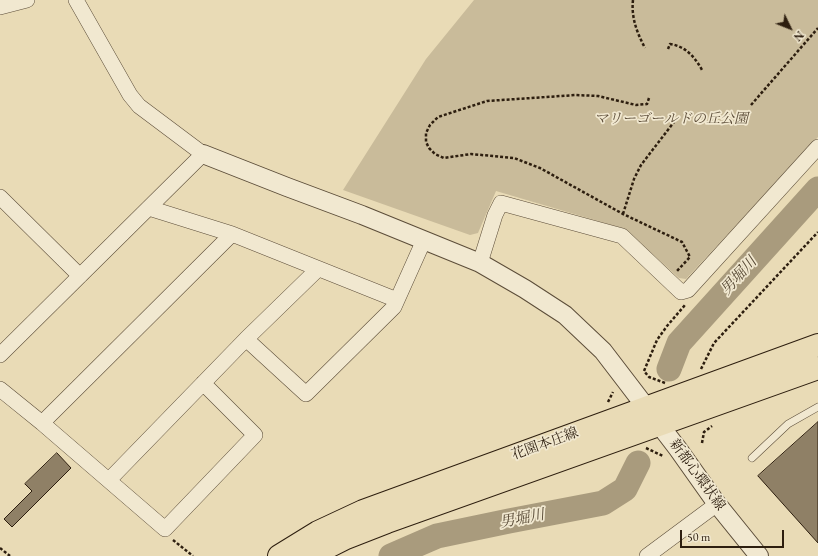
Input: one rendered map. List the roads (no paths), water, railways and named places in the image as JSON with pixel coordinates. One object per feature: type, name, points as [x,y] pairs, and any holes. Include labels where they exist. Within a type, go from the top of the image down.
[{"type":"main road","name":"花園本庄線","points":[[278,556],[318,532],[363,511],[818,345]]},
{"type":"main road","name":"花園本庄線","points":[[310,556],[346,538],[387,522],[662,429],[818,368]]},
{"type":"street","points":[[0,7],[27,0]]},
{"type":"street","points":[[0,355],[203,154],[139,106],[130,95],[76,0]]},
{"type":"street","points":[[480,263],[495,215],[501,203],[622,236],[681,292],[688,290],[817,151]]},
{"type":"street","name":"新都心環状線","points":[[203,154],[362,215],[480,263],[525,289],[565,315],[603,351],[759,556]]},
{"type":"street","points":[[0,197],[80,276]]},
{"type":"street","points":[[149,208],[232,234],[397,300]]},
{"type":"street","points":[[42,423],[232,234]]},
{"type":"street","points":[[246,339],[306,394],[394,307],[424,240]]},
{"type":"street","points":[[109,480],[246,339],[318,269]]},
{"type":"street","points":[[0,389],[166,529],[255,436],[203,383]]},
{"type":"street","points":[[647,556],[718,504]]},
{"type":"lane","points":[[752,458],[788,424],[818,407]]},
{"type":"waterway","name":"男堀川","points":[[669,369],[679,343],[818,189]]},
{"type":"waterway","name":"男堀川","points":[[391,556],[437,536],[603,503],[625,489],[638,463]]},
{"type":"park label","name":"マリーゴールドの丘公園","points":[[671,119]]}]
